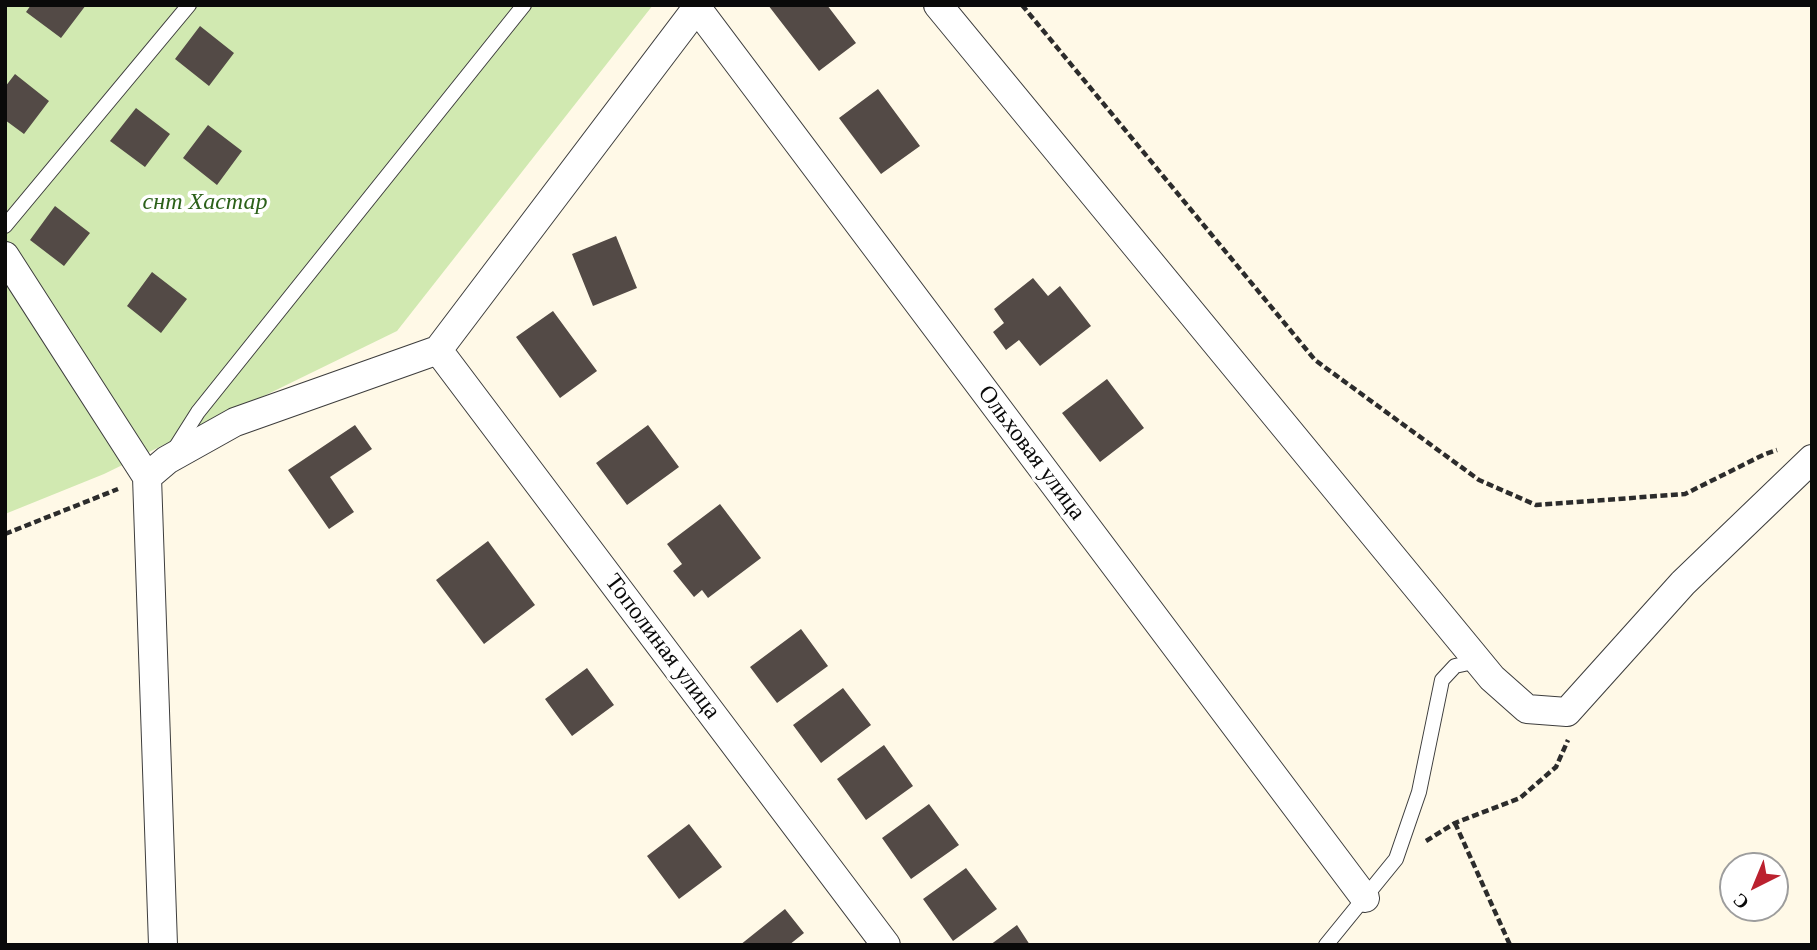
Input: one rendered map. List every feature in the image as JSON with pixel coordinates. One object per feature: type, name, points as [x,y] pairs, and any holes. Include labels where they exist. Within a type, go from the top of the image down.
[{"type":"street","points":[[938,5],[1492,678],[1527,709],[1566,712],[1800,453]]},
{"type":"street","points":[[157,468],[235,422],[438,350],[698,7]]},
{"type":"street","name":"Ольховая улица","points":[[698,7],[1365,898]]},
{"type":"street","points":[[5,256],[157,468],[163,945]]},
{"type":"street","name":"Тополиная улица","points":[[438,350],[886,945]]},
{"type":"lane","points":[[5,226],[189,5]]},
{"type":"lane","points":[[157,468],[198,412],[524,5]]},
{"type":"lane","points":[[1326,945],[1396,859],[1419,792],[1442,680],[1455,666],[1478,661]]},
{"type":"path","points":[[1022,5],[1315,360],[1479,480],[1536,505],[1685,494],[1765,454],[1800,453]]},
{"type":"path","points":[[5,534],[157,468]]},
{"type":"path","points":[[1396,859],[1455,823],[1520,798],[1556,767],[1568,743],[1566,712]]},
{"type":"path","points":[[1455,823],[1510,945]]},
{"type":"green space","name":"снт Хастар","points":[[5,5],[653,5],[397,331],[104,474],[5,514]]},
{"type":"building","points":[[31,5],[86,5],[61,38],[26,12]]},
{"type":"building","points":[[768,5],[827,5],[856,43],[819,71]]},
{"type":"building","points":[[200,26],[234,53],[209,86],[175,59]]},
{"type":"building","points":[[15,74],[49,101],[24,134],[5,120],[5,87]]},
{"type":"building","points":[[878,89],[920,146],[881,174],[839,118]]},
{"type":"building","points":[[136,108],[170,134],[145,167],[110,141]]},
{"type":"building","points":[[208,125],[242,151],[217,185],[183,158]]},
{"type":"building","points":[[55,206],[90,233],[64,266],[30,240]]},
{"type":"building","points":[[616,236],[637,288],[593,306],[572,254]]},
{"type":"building","points":[[152,272],[187,299],[161,333],[127,306]]},
{"type":"building","points":[[1033,278],[1048,296],[1060,286],[1091,326],[1040,366],[1019,340],[1006,350],[993,332],[1004,323],[994,309]]},
{"type":"building","points":[[553,311],[597,371],[560,398],[516,337]]},
{"type":"building","points":[[1107,379],[1144,428],[1100,462],[1062,413]]},
{"type":"building","points":[[355,425],[372,449],[330,477],[354,512],[329,529],[288,470]]},
{"type":"building","points":[[648,425],[679,467],[627,505],[596,463]]},
{"type":"building","points":[[720,504],[761,558],[708,598],[702,590],[694,597],[673,571],[682,564],[667,544]]},
{"type":"building","points":[[488,541],[535,605],[484,644],[436,580]]},
{"type":"building","points":[[801,629],[828,666],[777,703],[750,667]]},
{"type":"building","points":[[587,668],[614,705],[572,736],[545,699]]},
{"type":"building","points":[[843,688],[871,725],[821,763],[793,725]]},
{"type":"building","points":[[884,745],[913,786],[866,820],[837,779]]},
{"type":"building","points":[[929,804],[959,845],[911,879],[882,838]]},
{"type":"building","points":[[689,824],[722,867],[679,899],[647,856]]},
{"type":"building","points":[[966,868],[997,909],[953,941],[923,899]]},
{"type":"building","points":[[785,909],[804,933],[789,945],[740,945]]},
{"type":"building","points":[[1017,925],[1030,945],[990,945]]}]
